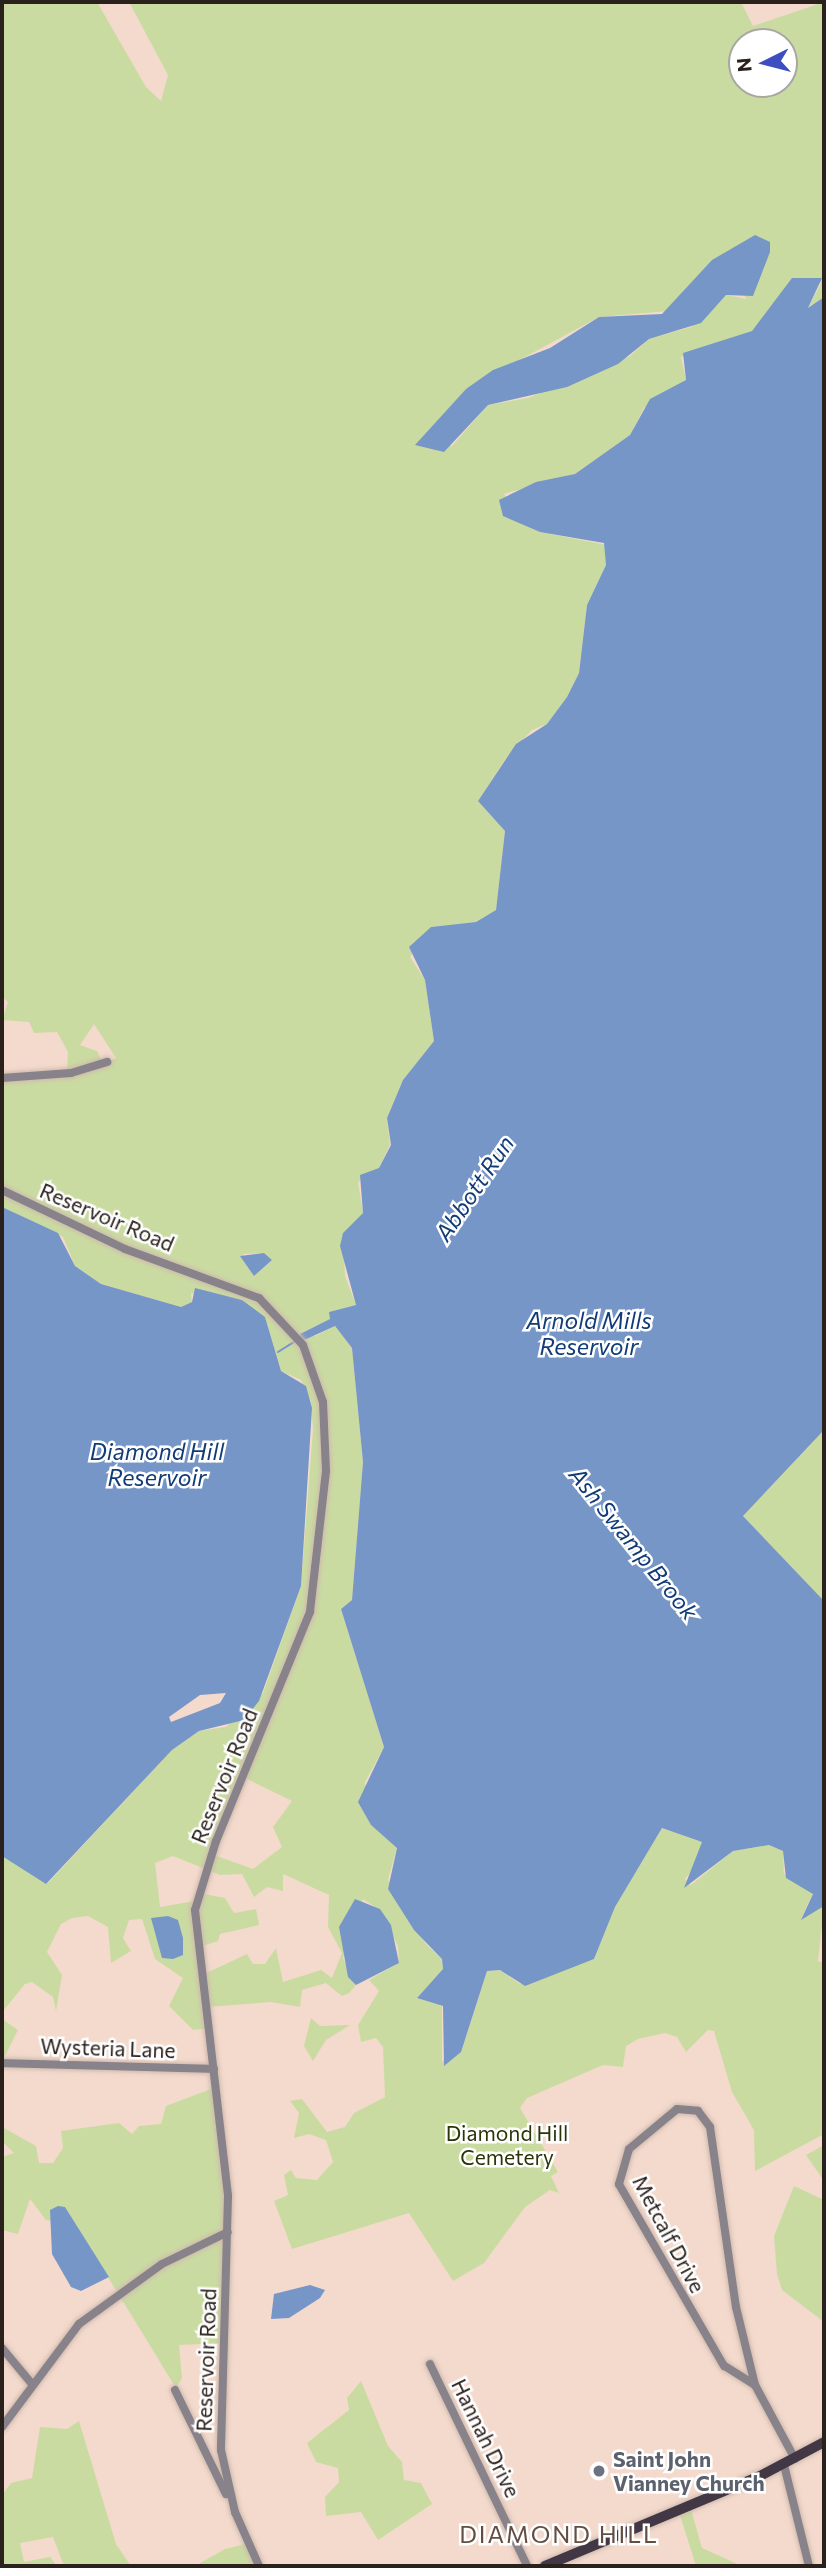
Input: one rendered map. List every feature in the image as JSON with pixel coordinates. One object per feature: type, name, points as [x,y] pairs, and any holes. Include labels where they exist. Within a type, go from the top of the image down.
[{"type":"main road","points":[[550,2565],[784,2465],[824,2442]]},
{"type":"street","points":[[2,1078],[71,1073],[107,1062]]},
{"type":"street","name":"Reservoir Road","points":[[2,1190],[125,1248],[236,1285],[265,1303],[296,1334],[303,1345],[324,1418],[319,1564],[310,1612],[199,1889],[197,1928],[214,2069],[228,2232],[219,2427],[235,2512],[259,2566]]},
{"type":"street","name":"Wysteria Lane","points":[[2,2063],[214,2069]]},
{"type":"street","name":"Metcalf Drive","points":[[755,2385],[724,2366],[619,2184],[629,2149],[677,2109],[698,2111],[710,2127],[736,2307],[755,2385],[795,2459]]},
{"type":"street","points":[[2,2427],[32,2384],[87,2317],[162,2264],[228,2232]]},
{"type":"street","points":[[2,2348],[32,2384]]},
{"type":"street","name":"Hannah Drive","points":[[430,2364],[527,2566]]},
{"type":"street","points":[[175,2389],[235,2512]]},
{"type":"street","points":[[784,2465],[809,2566]]},
{"type":"green space","name":"Diamond Hill Cemetery","points":[[2,2],[97,2],[146,87],[161,101],[168,75],[129,2],[741,2],[753,26],[824,2],[824,297],[808,308],[821,283],[792,279],[752,331],[681,357],[686,380],[644,408],[630,435],[575,474],[504,494],[523,524],[540,532],[607,545],[606,565],[587,605],[579,673],[567,697],[547,724],[532,730],[506,758],[478,801],[505,831],[496,910],[476,922],[431,927],[410,957],[425,980],[434,1041],[403,1080],[387,1118],[390,1145],[379,1168],[358,1182],[363,1213],[343,1233],[345,1276],[356,1305],[329,1312],[331,1319],[301,1333],[315,1336],[335,1326],[352,1348],[363,1462],[352,1600],[341,1609],[384,1747],[365,1782],[371,1825],[397,1847],[388,1880],[425,1943],[442,1959],[443,1969],[417,1998],[442,2006],[442,2062],[466,2037],[487,1971],[500,1970],[520,1984],[594,1959],[615,1907],[662,1828],[702,1842],[699,1862],[685,1879],[691,1885],[733,1851],[769,1845],[783,1851],[784,1874],[813,1893],[801,1919],[824,1906],[818,1961],[824,1963],[824,2134],[755,2171],[754,2130],[732,2092],[714,2031],[708,2030],[686,2052],[677,2037],[665,2033],[638,2039],[626,2046],[623,2067],[603,2065],[527,2098],[520,2108],[558,2172],[551,2176],[559,2193],[550,2190],[525,2207],[484,2263],[453,2281],[409,2213],[292,2249],[274,2201],[288,2195],[284,2175],[291,2170],[296,2178],[317,2180],[333,2162],[326,2140],[309,2134],[294,2138],[299,2113],[290,2101],[302,2099],[327,2132],[345,2127],[354,2113],[385,2097],[383,2047],[376,2038],[361,2042],[358,2025],[379,1991],[369,1980],[399,1963],[398,1946],[380,1910],[363,1899],[343,1958],[356,1985],[342,1996],[326,1983],[302,1990],[300,2007],[271,2002],[207,2007],[208,2028],[193,2030],[169,2006],[183,1978],[155,1959],[142,1919],[129,1920],[123,1938],[131,1951],[111,1963],[108,1927],[88,1916],[72,1918],[61,1924],[47,1952],[62,1975],[56,2011],[53,1997],[32,1982],[25,1984],[3,2011],[2,2019],[2,1856],[48,1883],[172,1750],[199,1731],[226,1727],[263,1693],[301,1586],[313,1430],[311,1402],[301,1380],[281,1371],[265,1317],[191,1293],[192,1302],[181,1307],[101,1284],[75,1266],[63,1237],[2,1207],[2,1079],[67,1072],[68,1052],[57,1032],[34,1033],[29,1022],[2,1020],[8,1002],[2,997]],"holes":[[[712,260],[747,299],[726,295],[691,327],[649,339],[630,356],[528,398],[488,405],[451,447],[449,408],[466,389],[599,317],[669,311]],[[94,1024],[116,1058],[103,1064],[97,1051],[80,1045]],[[264,1253],[272,1260],[254,1276],[243,1254]],[[243,1777],[292,1801],[273,1827],[282,1847],[253,1869],[211,1854]],[[173,1856],[220,1875],[242,1874],[254,1897],[267,1887],[283,1891],[283,1874],[329,1895],[328,1927],[342,1953],[332,1978],[321,1970],[283,1982],[276,1948],[265,1964],[253,1964],[247,1954],[202,1975],[199,1947],[218,1941],[220,1934],[259,1925],[256,1909],[234,1913],[225,1898],[199,1893],[195,1901],[160,1907],[155,1863]]]},
{"type":"green space","points":[[824,1430],[824,1601],[743,1516]]},
{"type":"green space","points":[[311,2018],[320,2026],[350,2025],[326,2040],[313,2061],[304,2046]]},
{"type":"green space","points":[[2,2019],[18,2030],[2,2062]]},
{"type":"green space","points":[[216,2087],[228,2219],[223,2343],[179,2345],[182,2378],[176,2388],[65,2207],[50,2210],[54,2221],[46,2220],[30,2199],[18,2234],[2,2230],[2,2157],[14,2153],[2,2141],[2,2127],[36,2146],[39,2163],[53,2163],[63,2148],[61,2131],[119,2123],[132,2134],[139,2126],[161,2124],[166,2106]]},
{"type":"green space","points":[[824,2145],[824,2181],[806,2155]]},
{"type":"green space","points":[[794,2186],[824,2200],[824,2322],[782,2290],[777,2274],[774,2236]]},
{"type":"green space","points":[[361,2381],[388,2446],[402,2462],[404,2480],[421,2483],[432,2504],[378,2540],[361,2512],[326,2516],[325,2497],[339,2482],[338,2468],[316,2462],[307,2443],[349,2410],[347,2398]]},
{"type":"green space","points":[[79,2421],[116,2544],[131,2566],[64,2566],[53,2537],[20,2543],[24,2562],[50,2557],[57,2566],[2,2566],[3,2494],[11,2483],[32,2478],[40,2427],[67,2429]]},
{"type":"green space","points":[[690,2506],[702,2548],[742,2566],[696,2566],[679,2512]]},
{"type":"green space","points":[[250,2543],[261,2566],[195,2566],[225,2549]]},
{"type":"water","points":[[755,235],[770,242],[770,252],[753,296],[726,295],[701,323],[649,339],[618,364],[567,387],[488,405],[444,452],[415,445],[466,389],[493,370],[550,348],[599,317],[662,314],[712,260]]},
{"type":"water","name":"Arnold Mills Reservoir","points":[[792,278],[822,278],[808,308],[824,297],[824,1430],[743,1516],[824,1601],[824,1906],[801,1920],[813,1894],[786,1878],[783,1851],[769,1845],[733,1851],[684,1888],[702,1842],[662,1828],[615,1907],[594,1959],[525,1986],[500,1970],[487,1971],[461,2052],[444,2066],[443,2006],[417,1998],[443,1969],[442,1959],[414,1930],[388,1889],[397,1848],[371,1825],[358,1802],[384,1747],[341,1609],[352,1600],[363,1462],[352,1348],[335,1326],[302,1341],[300,1334],[330,1319],[329,1312],[356,1305],[340,1246],[343,1233],[363,1213],[360,1175],[379,1168],[391,1145],[387,1118],[403,1080],[434,1041],[425,980],[409,947],[431,927],[476,922],[496,910],[505,831],[478,801],[516,744],[547,724],[567,697],[579,673],[587,605],[606,565],[604,543],[540,532],[503,516],[499,500],[536,482],[575,474],[630,435],[650,399],[686,380],[683,353],[752,331]]},
{"type":"water","name":"Diamond Hill Reservoir","points":[[2,1207],[58,1233],[75,1266],[101,1284],[181,1307],[192,1302],[195,1288],[242,1300],[265,1317],[281,1371],[306,1386],[312,1408],[301,1586],[259,1701],[244,1720],[199,1731],[172,1750],[46,1884],[2,1856]],"holes":[[[226,1693],[220,1703],[171,1722],[169,1717],[200,1695]]]},
{"type":"water","points":[[264,1253],[272,1260],[254,1276],[240,1256]]},
{"type":"water","points":[[355,1899],[380,1909],[391,1925],[399,1963],[356,1985],[348,1977],[339,1927]]},
{"type":"water","points":[[168,1916],[178,1920],[183,1938],[183,1955],[173,1959],[162,1958],[151,1918]]},
{"type":"water","points":[[58,2206],[65,2207],[109,2277],[81,2291],[71,2287],[52,2254],[50,2210]]},
{"type":"water","points":[[310,2285],[325,2290],[320,2298],[289,2318],[271,2319],[274,2294]]},
{"type":"waterway","name":"Abbott Run","points":[[278,1352],[294,1342]]},
{"type":"place","name":"Saint John Vianney Church","points":[[599,2471]]},
{"type":"district","name":"DIAMOND HILL","points":[[559,2534]]},
{"type":"water label","name":"Ash Swamp Brook","points":[[634,1543]]}]
